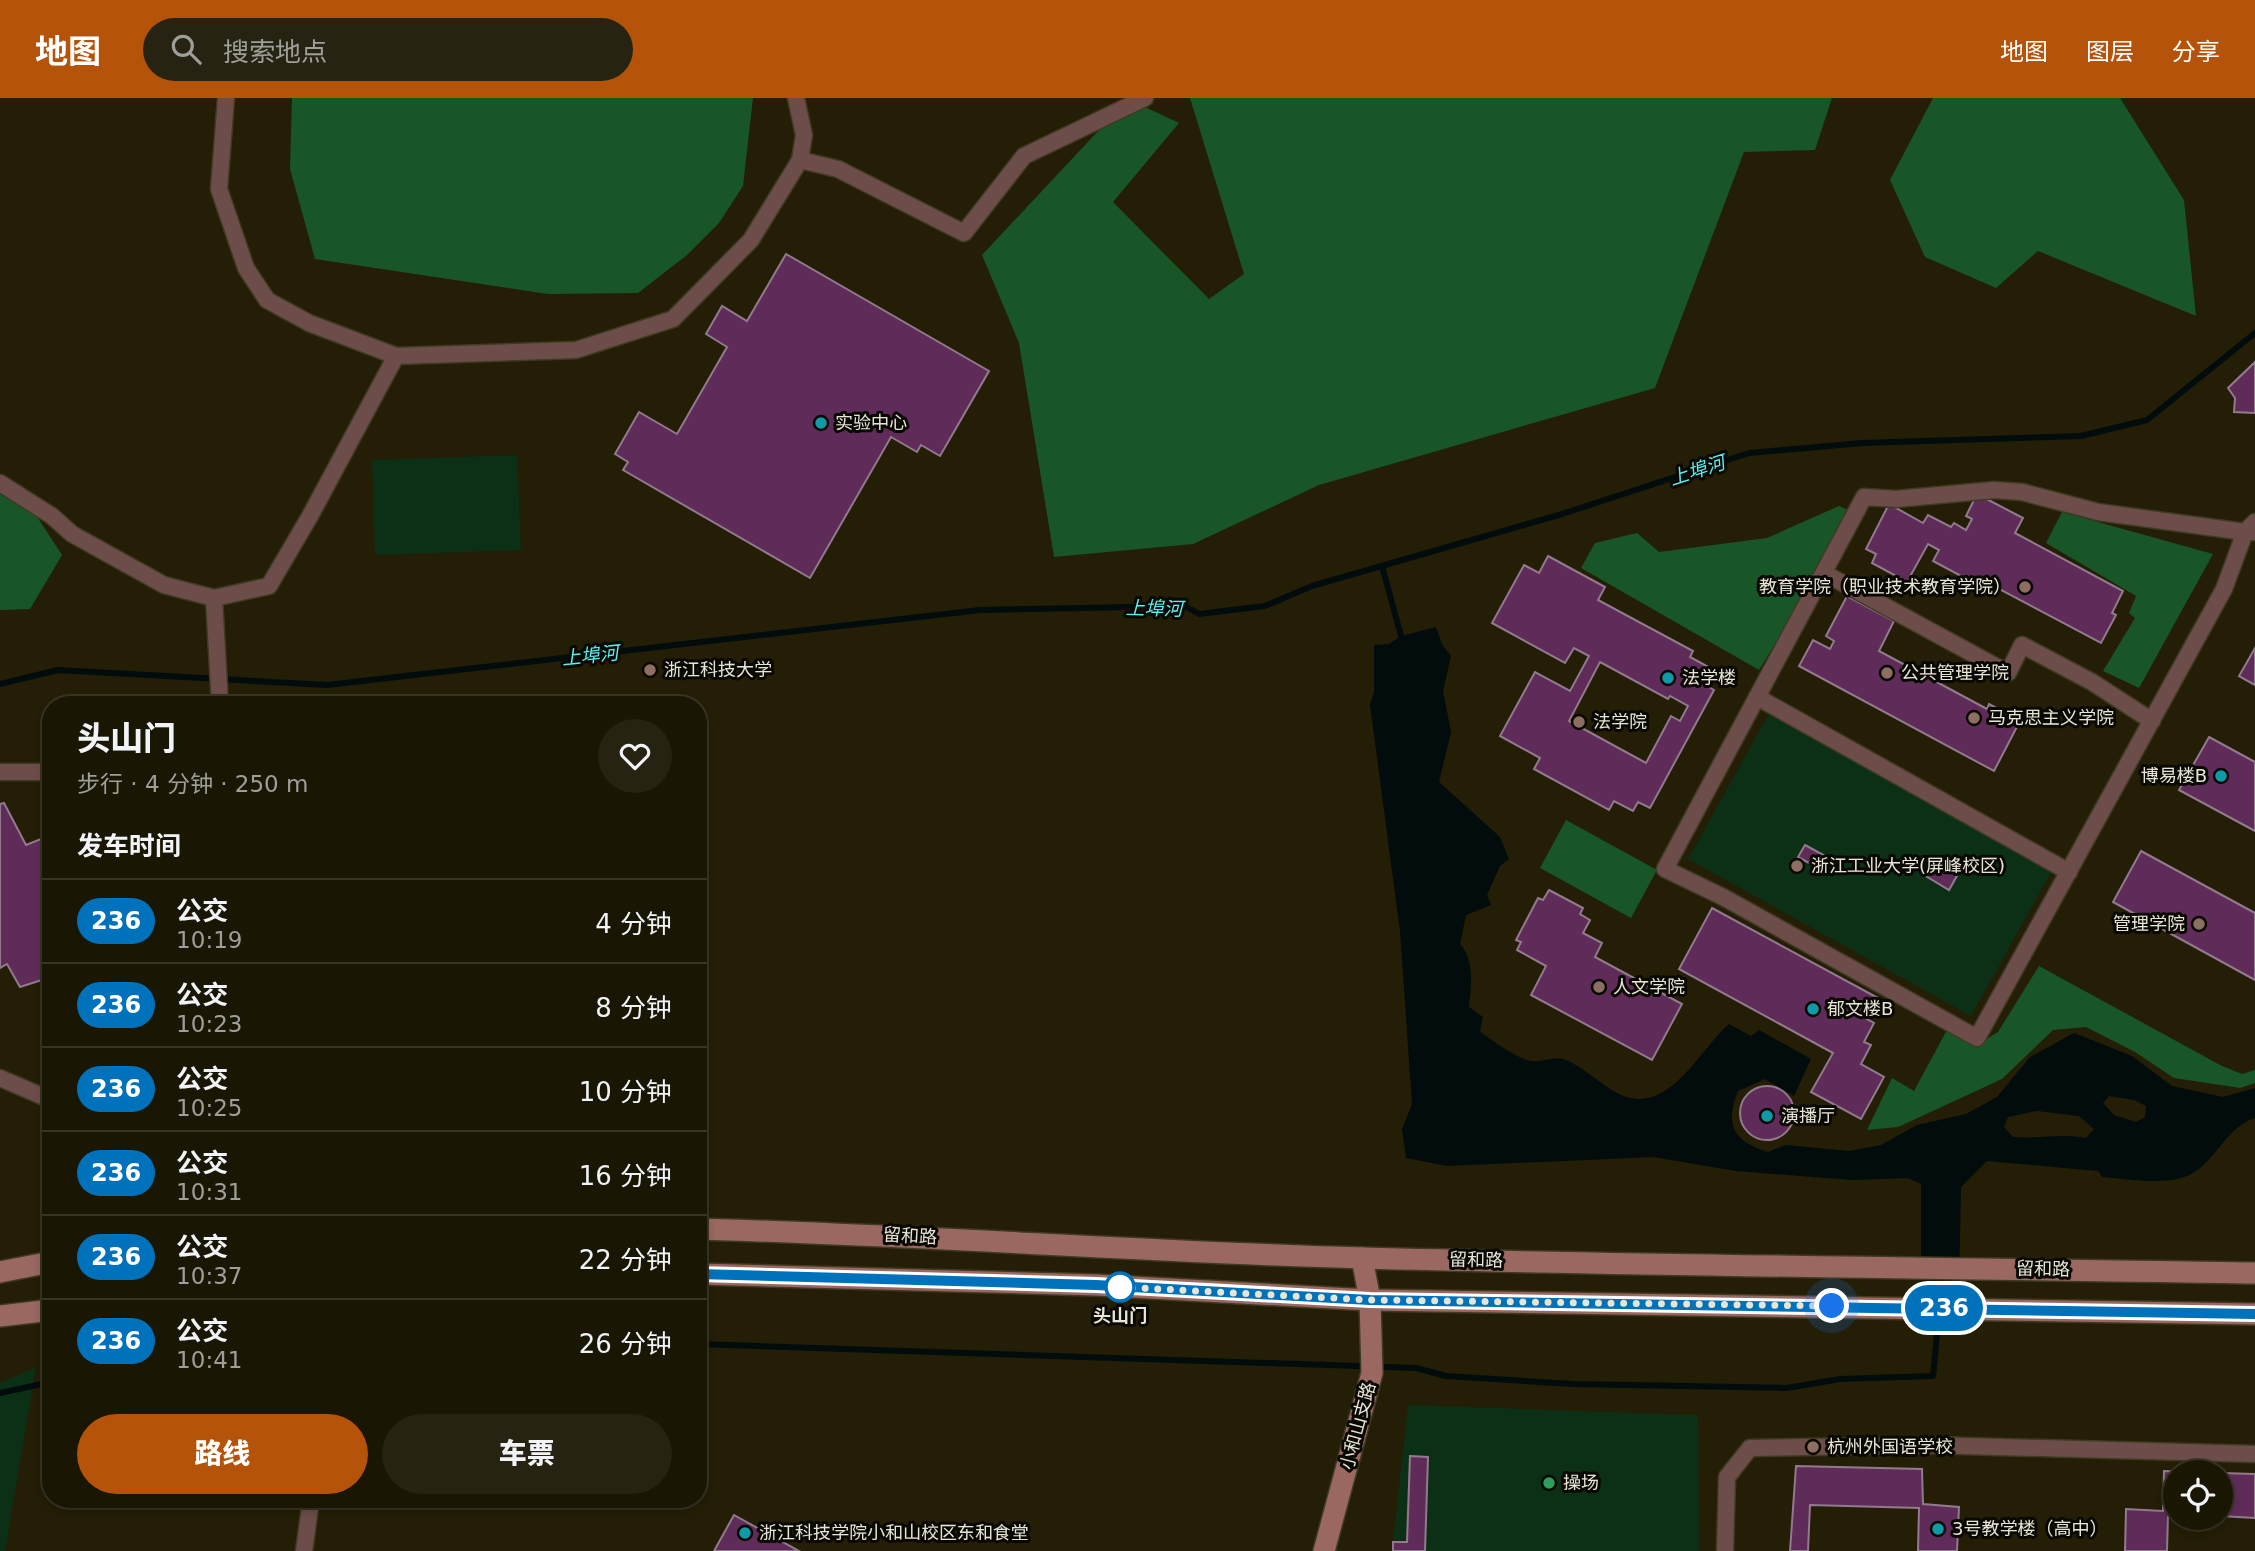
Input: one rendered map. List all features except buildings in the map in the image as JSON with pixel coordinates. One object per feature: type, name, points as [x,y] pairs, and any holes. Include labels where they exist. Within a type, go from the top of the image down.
[{"type":"main road","name":"留和路","points":[[707,1229],[858,1233],[1116,1249],[1362,1258],[2255,1273]]},
{"type":"main road","name":"小和山支路","points":[[1324,1551],[1372,1366],[1370,1300],[1362,1258]]},
{"type":"main road","points":[[0,1272],[42,1264]]},
{"type":"main road","points":[[707,1274],[1096,1285],[1370,1300],[2255,1314]]},
{"type":"main road","points":[[0,1317],[42,1311]]},
{"type":"street","points":[[226,98],[219,189],[246,268],[267,300],[309,323],[396,356],[576,350],[673,319],[751,240],[800,160],[804,135],[796,98]]},
{"type":"street","points":[[800,160],[838,169],[964,233],[1024,156],[1145,98]]},
{"type":"street","points":[[0,483],[52,516],[72,534],[164,585],[214,598],[269,586],[396,356]]},
{"type":"street","points":[[1994,490],[2022,492],[2098,512],[2252,529],[2224,589],[1977,1038],[1723,897],[1665,869],[1824,573],[1864,497],[1896,499],[1994,490]]},
{"type":"street","points":[[1824,573],[2008,673],[2022,645],[2092,682],[2152,722]]},
{"type":"street","points":[[214,598],[219,696]]},
{"type":"street","points":[[1757,697],[2069,872]]},
{"type":"street","points":[[0,772],[42,772]]},
{"type":"street","points":[[0,1078],[42,1096]]},
{"type":"street","points":[[1725,1551],[1727,1477],[1750,1448],[1930,1445],[2255,1454]]},
{"type":"street","points":[[304,1551],[310,1508]]},
{"type":"green space","points":[[292,98],[753,98],[743,186],[719,223],[687,255],[638,293],[548,294],[315,259],[290,169]]},
{"type":"green space","points":[[1190,98],[1832,98],[1815,150],[1744,152],[1655,388],[1319,485],[1193,544],[1054,557],[1019,343],[982,255],[1128,99],[1179,123],[1113,202],[1209,299],[1244,274]]},
{"type":"green space","points":[[1933,98],[2120,98],[2184,200],[2196,316],[2038,251],[1996,288],[1925,257],[1890,180]]},
{"type":"green space","points":[[517,455],[521,550],[375,555],[372,460]]},
{"type":"green space","points":[[0,492],[34,512],[62,555],[30,609],[0,610]]},
{"type":"green space","points":[[1839,506],[1851,511],[1811,585],[1759,670],[1581,568],[1595,543],[1637,533],[1659,552],[1767,538]]},
{"type":"green space","points":[[2062,512],[2213,554],[2139,688],[2103,671],[2135,618],[2129,613],[2136,596],[2046,543]]},
{"type":"green space","points":[[1771,710],[2054,867],[1971,1016],[1688,859]]},
{"type":"green space","points":[[1566,820],[1657,870],[1631,918],[1540,868]]},
{"type":"green space","points":[[2039,966],[2222,1066],[2242,1074],[2255,1070],[2255,1083],[2240,1088],[2174,1078],[2135,1052],[2086,1027],[2053,1030],[2002,1079],[1898,1127],[1867,1130],[1892,1078],[1914,1091],[1948,1028],[1977,1045],[1998,1032]]},
{"type":"green space","points":[[36,1367],[5,1551],[0,1551],[0,1383]]},
{"type":"green space","name":"操场","points":[[1408,1405],[1698,1415],[1699,1551],[1392,1551]]},
{"type":"shaded area","points":[[1436,627],[1442,644],[1451,656],[1443,691],[1451,732],[1439,782],[1500,837],[1509,859],[1500,866],[1487,895],[1491,905],[1466,915],[1460,944],[1470,966],[1469,1007],[1483,1017],[1480,1032],[1512,1053],[1531,1061],[1563,1059],[1617,1093],[1635,1099],[1652,1097],[1680,1079],[1729,1024],[1751,1036],[1759,1030],[1811,1059],[1794,1096],[1765,1079],[1738,1091],[1732,1114],[1735,1131],[1747,1143],[1768,1152],[1785,1145],[1849,1151],[1881,1145],[1917,1125],[1966,1114],[1997,1097],[2030,1057],[2074,1033],[2132,1056],[2172,1086],[2223,1097],[2255,1088],[2255,1118],[2235,1130],[2194,1172],[2164,1181],[2102,1177],[2098,1171],[1987,1161],[1961,1187],[1959,1289],[1921,1289],[1921,1184],[1908,1178],[1852,1180],[1736,1171],[1653,1157],[1447,1166],[1406,1158],[1402,1129],[1412,1104],[1400,931],[1370,705],[1374,692],[1374,645],[1389,644],[1401,636]],"holes":[[[2109,1096],[2134,1100],[2146,1106],[2145,1117],[2136,1122],[2114,1115],[2103,1103]],[[2037,1111],[2079,1116],[2094,1129],[2086,1138],[2013,1137],[2004,1127],[2008,1117]]]},
{"type":"waterway","name":"上埠河","points":[[0,684],[58,670],[327,685],[980,610],[1185,606],[1199,614],[1265,606],[1312,586],[1562,514],[1749,453],[1862,443],[2081,436],[2147,420],[2255,333]]},
{"type":"waterway","points":[[1382,566],[1401,636]]},
{"type":"waterway","points":[[1940,1301],[1941,1289]]},
{"type":"waterway","points":[[707,1344],[1416,1368],[1446,1376],[1573,1384],[1787,1388],[1840,1379],[1933,1376],[1938,1324]]},
{"type":"waterway","points":[[0,1393],[42,1384]]},
{"type":"bus line","name":"236","points":[[707,1274],[1096,1285],[1370,1300],[2255,1314]]},
{"type":"place","name":"实验中心","points":[[821,423]]},
{"type":"place","name":"教育学院（职业技术教育学院）","points":[[2025,587]]},
{"type":"place","name":"浙江科技大学","points":[[650,670]]},
{"type":"place","name":"公共管理学院","points":[[1887,673]]},
{"type":"place","name":"法学楼","points":[[1668,678]]},
{"type":"place","name":"马克思主义学院","points":[[1974,718]]},
{"type":"place","name":"法学院","points":[[1579,722]]},
{"type":"place","name":"博易楼B","points":[[2221,776]]},
{"type":"place","name":"浙江工业大学(屏峰校区)","points":[[1797,866]]},
{"type":"place","name":"管理学院","points":[[2199,924]]},
{"type":"place","name":"人文学院","points":[[1599,987]]},
{"type":"place","name":"郁文楼B","points":[[1813,1009]]},
{"type":"place","name":"演播厅","points":[[1767,1116]]},
{"type":"place","name":"头山门","points":[[1120,1287]]},
{"type":"place","name":"杭州外国语学校","points":[[1813,1447]]},
{"type":"place","name":"操场","points":[[1549,1483]]},
{"type":"place","name":"3号教学楼（高中）","points":[[1938,1529]]},
{"type":"place","name":"浙江科技学院小和山校区东和食堂","points":[[745,1533]]},
{"type":"route","points":[[1120,1287],[1370,1300],[1832,1306]]}]
